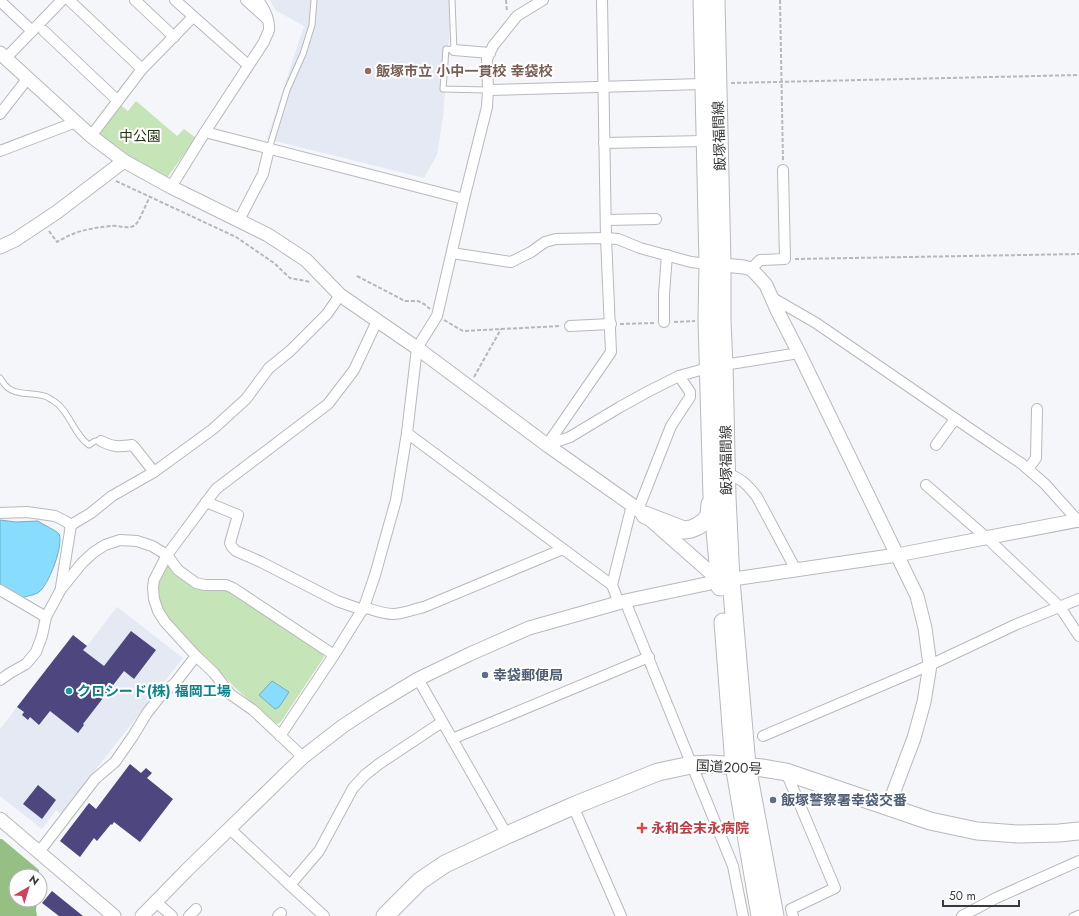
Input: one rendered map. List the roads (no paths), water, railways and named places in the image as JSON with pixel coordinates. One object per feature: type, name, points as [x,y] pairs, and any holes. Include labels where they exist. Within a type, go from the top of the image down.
[{"type":"main road","name":"飯塚福間線","points":[[702,0],[710,83],[715,265],[707,320],[716,367],[726,473],[725,580]]},
{"type":"main road","name":"飯塚福間線","points":[[715,265],[704,141],[716,0]]},
{"type":"main road","name":"飯塚福間線","points":[[716,367],[712,496],[725,580],[740,766],[760,916]]},
{"type":"main road","points":[[638,510],[684,530],[691,529],[705,521],[709,515],[712,496]]},
{"type":"main road","name":"国道200号","points":[[385,916],[420,881],[445,864],[573,806],[658,772],[691,765],[711,764],[740,766],[786,772],[930,821],[978,831],[1018,834],[1079,831]]},
{"type":"main road","name":"飯塚福間線","points":[[740,766],[775,916]]},
{"type":"street","points":[[62,0],[32,31],[3,55],[91,136],[124,161],[171,187],[268,235],[306,260],[336,291],[638,510],[725,580]]},
{"type":"street","points":[[69,0],[142,69]]},
{"type":"street","points":[[135,0],[174,37]]},
{"type":"street","points":[[175,0],[248,65]]},
{"type":"street","points":[[246,0],[268,21]]},
{"type":"street","points":[[171,187],[264,42],[269,30],[268,21],[265,10],[258,0]]},
{"type":"street","points":[[280,736],[364,608],[396,500],[407,433],[416,348],[437,316],[487,106],[487,59],[493,46],[517,16],[543,0]]},
{"type":"street","points":[[547,445],[611,352],[606,238],[602,0]]},
{"type":"street","points":[[0,1],[32,31]]},
{"type":"street","points":[[91,136],[142,69],[193,17]]},
{"type":"street","points":[[44,32],[118,102]]},
{"type":"street","points":[[454,50],[490,53]]},
{"type":"street","points":[[0,114],[28,78]]},
{"type":"street","points":[[488,90],[710,83]]},
{"type":"street","points":[[0,151],[76,122]]},
{"type":"street","points":[[205,132],[464,199]]},
{"type":"street","points":[[604,143],[704,141]]},
{"type":"street","points":[[239,220],[263,174],[269,149]]},
{"type":"street","points":[[0,247],[15,240],[43,222],[124,161]]},
{"type":"street","points":[[751,270],[760,260],[786,259],[784,170]]},
{"type":"street","points":[[606,220],[656,219]]},
{"type":"street","points":[[452,252],[511,262],[531,252],[545,242],[556,239],[618,239],[640,248],[691,262],[744,267],[757,275],[766,286],[800,353],[917,596],[925,628],[930,665],[924,702],[914,738],[888,807]]},
{"type":"street","points":[[664,322],[664,294],[667,256]]},
{"type":"street","points":[[60,589],[71,525],[91,513],[112,496],[154,472],[214,429],[246,399],[269,368],[290,351],[327,314],[336,291]]},
{"type":"street","points":[[771,297],[816,323],[1022,464],[1045,484],[1078,521]]},
{"type":"street","points":[[303,757],[253,710],[230,694],[214,673],[196,656],[165,622],[158,611],[154,599],[154,580],[167,555],[216,489],[328,404],[354,370],[377,321]]},
{"type":"street","points":[[570,326],[610,324]]},
{"type":"street","points":[[547,445],[570,437],[649,390],[679,376],[716,367],[800,353]]},
{"type":"street","points":[[612,585],[638,510],[671,426],[690,397],[690,392],[679,376]]},
{"type":"street","points":[[1028,469],[1036,458],[1037,409]]},
{"type":"street","points":[[936,446],[955,419]]},
{"type":"street","points":[[407,433],[612,585],[649,657],[691,765],[734,866],[743,916]]},
{"type":"street","points":[[101,440],[111,446],[120,447],[132,445],[154,472]]},
{"type":"street","points":[[726,473],[742,480],[757,497],[796,570]]},
{"type":"street","points":[[926,485],[987,538],[1060,607],[1079,636]]},
{"type":"street","points":[[206,502],[238,515],[230,542],[236,551],[337,600],[382,613],[393,614],[424,607],[563,549]]},
{"type":"street","points":[[0,513],[26,512],[54,516],[71,525]]},
{"type":"street","points":[[142,916],[303,757],[343,726],[418,679],[529,628],[622,602],[725,580],[898,556],[1078,521]]},
{"type":"street","points":[[0,680],[26,664],[36,652],[42,636],[46,617],[60,589],[82,563],[94,552],[105,545],[120,540],[137,541],[152,546],[167,555],[178,570],[196,583],[205,585],[226,585],[233,588],[334,655]]},
{"type":"street","points":[[0,590],[46,617]]},
{"type":"street","points":[[763,736],[930,665],[1017,624],[1079,599]]},
{"type":"street","points":[[39,852],[95,779],[115,762],[147,713],[162,694],[175,683],[196,656]]},
{"type":"street","points":[[452,739],[649,657]]},
{"type":"street","points":[[418,679],[507,835]]},
{"type":"street","points":[[290,885],[319,851],[353,788],[379,764],[442,722]]},
{"type":"street","points":[[786,772],[835,888],[791,909],[793,916]]},
{"type":"street","points":[[573,806],[620,916]]},
{"type":"street","points":[[0,819],[114,916]]},
{"type":"street","points":[[230,829],[324,916]]},
{"type":"street","points":[[962,916],[996,898],[1079,860]]},
{"type":"street","points":[[156,902],[172,916]]},
{"type":"lane","points":[[269,149],[287,90],[303,54],[312,25],[314,0]]},
{"type":"lane","points":[[452,0],[454,50],[446,49],[444,89],[488,90]]},
{"type":"lane","points":[[0,378],[6,386],[12,390],[44,396],[54,401],[59,405],[75,430],[89,445],[95,441],[101,440]]},
{"type":"lane","points":[[1072,916],[1079,913]]},
{"type":"water","points":[[0,520],[16,522],[38,521],[59,534],[60,539],[58,555],[55,564],[43,588],[33,595],[21,598],[0,585]]},
{"type":"water","points":[[272,681],[289,692],[279,707],[275,709],[259,695]]},
{"type":"place","name":"飯塚市立 小中一貫校 幸袋校","points":[[368,71]]},
{"type":"place","name":"幸袋郵便局","points":[[485,675]]},
{"type":"place","name":"クロシード(株) 福岡工場","points":[[69,691]]},
{"type":"place","name":"飯塚警察署幸袋交番","points":[[773,800]]},
{"type":"place","name":"永和会末永病院","points":[[642,828]]},
{"type":"park label","name":"中公園","points":[[140,136]]}]
